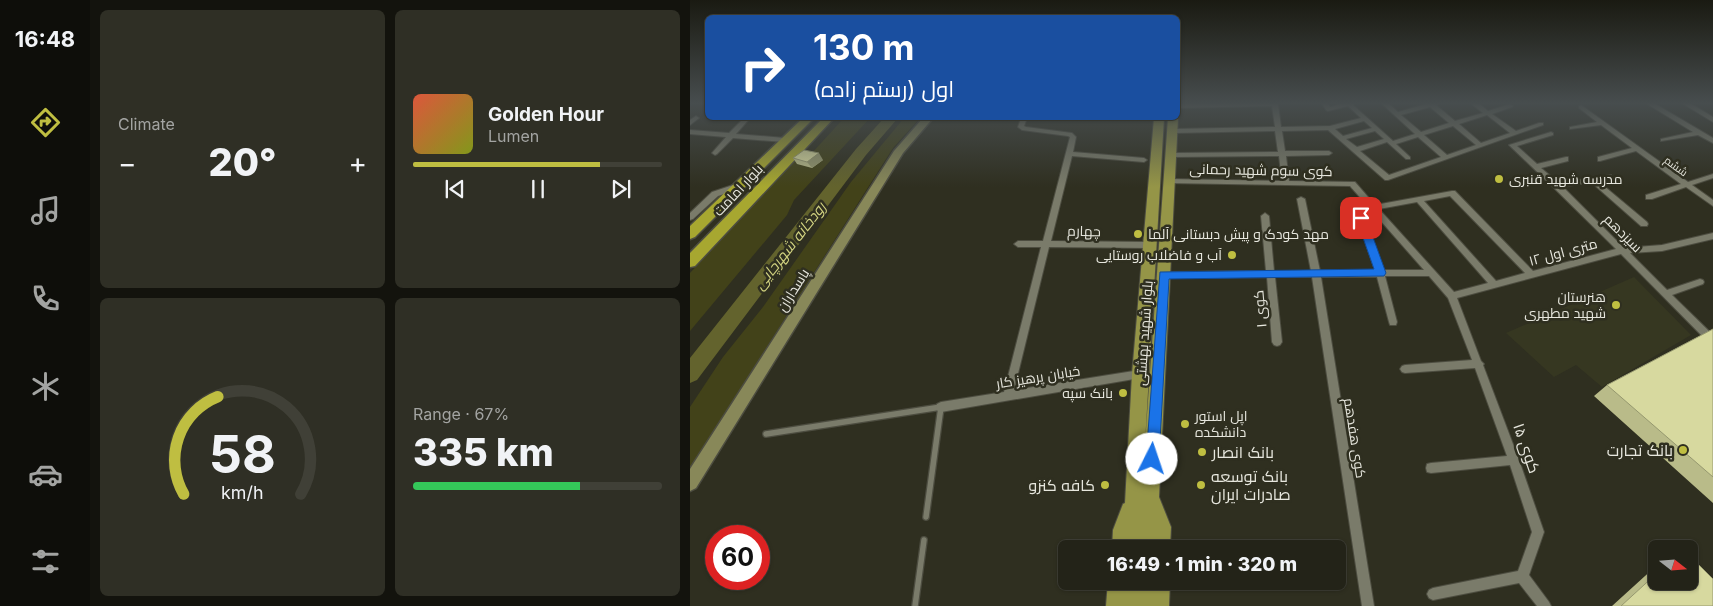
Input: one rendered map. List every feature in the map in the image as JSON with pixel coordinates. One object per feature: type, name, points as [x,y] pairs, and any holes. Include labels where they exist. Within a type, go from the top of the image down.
[{"type":"highway","name":"بلوار امامت","points":[[690,234],[796,130]]},
{"type":"highway","name":"بلوار امامت","points":[[690,262],[760,187],[818,130]]},
{"type":"main road","name":"پاسداران","points":[[690,483],[899,151],[917,130]]},
{"type":"main road","name":"بلوار شهید بهشتی","points":[[1146,540],[1142,494],[1140,374],[1158,130]]},
{"type":"main road","name":"بلوار شهید بهشتی","points":[[1134,540],[1142,494],[1164,275],[1172,130]]},
{"type":"main road","points":[[1121,540],[1122,530],[1142,494],[1162,527],[1161,540]]},
{"type":"main road","points":[[1116,606],[1117,590]]},
{"type":"main road","points":[[1128,606],[1129,590]]},
{"type":"main road","points":[[1144,606],[1145,590]]},
{"type":"main road","points":[[1159,606],[1160,590]]},
{"type":"street","points":[[715,154],[736,130]]},
{"type":"street","points":[[1008,396],[1073,135],[1034,130]]},
{"type":"street","points":[[1278,130],[1286,183]]},
{"type":"street","points":[[1333,130],[1388,178],[1522,130]]},
{"type":"street","points":[[1341,138],[1371,130]]},
{"type":"street","points":[[1377,130],[1408,158]]},
{"type":"street","points":[[1415,130],[1446,158]]},
{"type":"street","points":[[1355,150],[1432,130]]},
{"type":"street","points":[[1462,130],[1480,145]]},
{"type":"street","points":[[1510,130],[1514,133]]},
{"type":"street","name":"ششم","points":[[1611,130],[1713,204]]},
{"type":"street","points":[[1694,130],[1713,140]]},
{"type":"street","points":[[690,132],[785,140]]},
{"type":"street","points":[[1663,140],[1698,133]]},
{"type":"street","points":[[1512,145],[1550,134]]},
{"type":"street","name":"سیزدهم","points":[[1512,145],[1557,186],[1713,341]]},
{"type":"street","points":[[1600,159],[1635,149]]},
{"type":"street","points":[[1171,155],[1329,153]]},
{"type":"street","points":[[1069,154],[1144,160]]},
{"type":"street","points":[[1535,167],[1566,159]]},
{"type":"street","points":[[1649,197],[1713,176]]},
{"type":"street","points":[[1557,186],[1594,181],[1608,177]]},
{"type":"street","points":[[1594,181],[1644,224]]},
{"type":"street","name":"کوی سوم شهید رحمانی","points":[[1170,182],[1352,184],[1373,208]]},
{"type":"street","points":[[690,217],[715,194],[739,186]]},
{"type":"street","points":[[1373,208],[1452,194],[1532,275]]},
{"type":"street","name":"کوی هفدهم","points":[[1301,199],[1316,274],[1368,606]]},
{"type":"street","points":[[1418,200],[1496,285]]},
{"type":"street","points":[[1373,208],[1428,272],[1452,296]]},
{"type":"street","name":"کوی ۱","points":[[1265,216],[1277,342]]},
{"type":"street","points":[[1361,218],[1380,273],[1393,322]]},
{"type":"street","name":"۱۲ متری اول","points":[[1452,296],[1621,251],[1662,248],[1713,236]]},
{"type":"street","name":"چهارم","points":[[1018,244],[1150,245]]},
{"type":"street","points":[[1164,275],[1428,272]]},
{"type":"street","points":[[1665,294],[1700,282]]},
{"type":"street","name":"کوی ۱۵","points":[[1452,296],[1514,460],[1538,532],[1522,576]]},
{"type":"street","points":[[1405,369],[1479,364]]},
{"type":"street","name":"خیابان پرهیز کار","points":[[941,407],[1140,374]]},
{"type":"street","points":[[1431,468],[1514,460]]},
{"type":"street","points":[[1433,594],[1522,576],[1545,606]]},
{"type":"lane","points":[[766,434],[941,407],[926,518]]},
{"type":"lane","points":[[915,606],[924,540]]},
{"type":"shaded area","points":[[833,130],[859,130],[794,200],[787,215],[690,331],[690,273],[796,159],[811,154]]},
{"type":"shaded area","points":[[894,130],[909,130],[893,148],[690,468],[690,407],[723,357],[763,307],[851,182]]},
{"type":"shaded area","name":"هنرستان شهید مطهری","points":[[1634,277],[1691,335],[1602,387],[1576,365],[1554,377],[1506,333]]},
{"type":"building","points":[[804,150],[819,153],[807,162],[793,158]]},
{"type":"building","name":"بانک تجارت","points":[[1713,329],[1713,477],[1607,385]]},
{"type":"building","points":[[1698,564],[1713,579],[1713,606],[1621,606],[1648,581],[1648,590],[1698,590]]},
{"type":"waterway","name":"رودخانه شهرچایی","points":[[690,374],[861,152],[880,130]]},
{"type":"place","name":"مدرسه شهید قنبری","points":[[1499,179]]},
{"type":"place","name":"مهد کودک و پیش دبستانی آلما","points":[[1138,234]]},
{"type":"place","name":"آب و فاضلاب روستایی","points":[[1232,255]]},
{"type":"place","name":"هنرستان شهید مطهری","points":[[1616,305]]},
{"type":"place","name":"بانک سپه","points":[[1123,393]]},
{"type":"place","name":"اپل استور دانشکده","points":[[1185,424]]},
{"type":"place","name":"بانک تجارت","points":[[1683,450]]},
{"type":"place","name":"بانک انصار","points":[[1202,452]]},
{"type":"place","name":"کافه کنزو","points":[[1105,485]]},
{"type":"place","name":"بانک توسعه صادرات ایران","points":[[1201,485]]},
{"type":"route","points":[[1152,459],[1164,275],[1380,273],[1361,218]]}]
